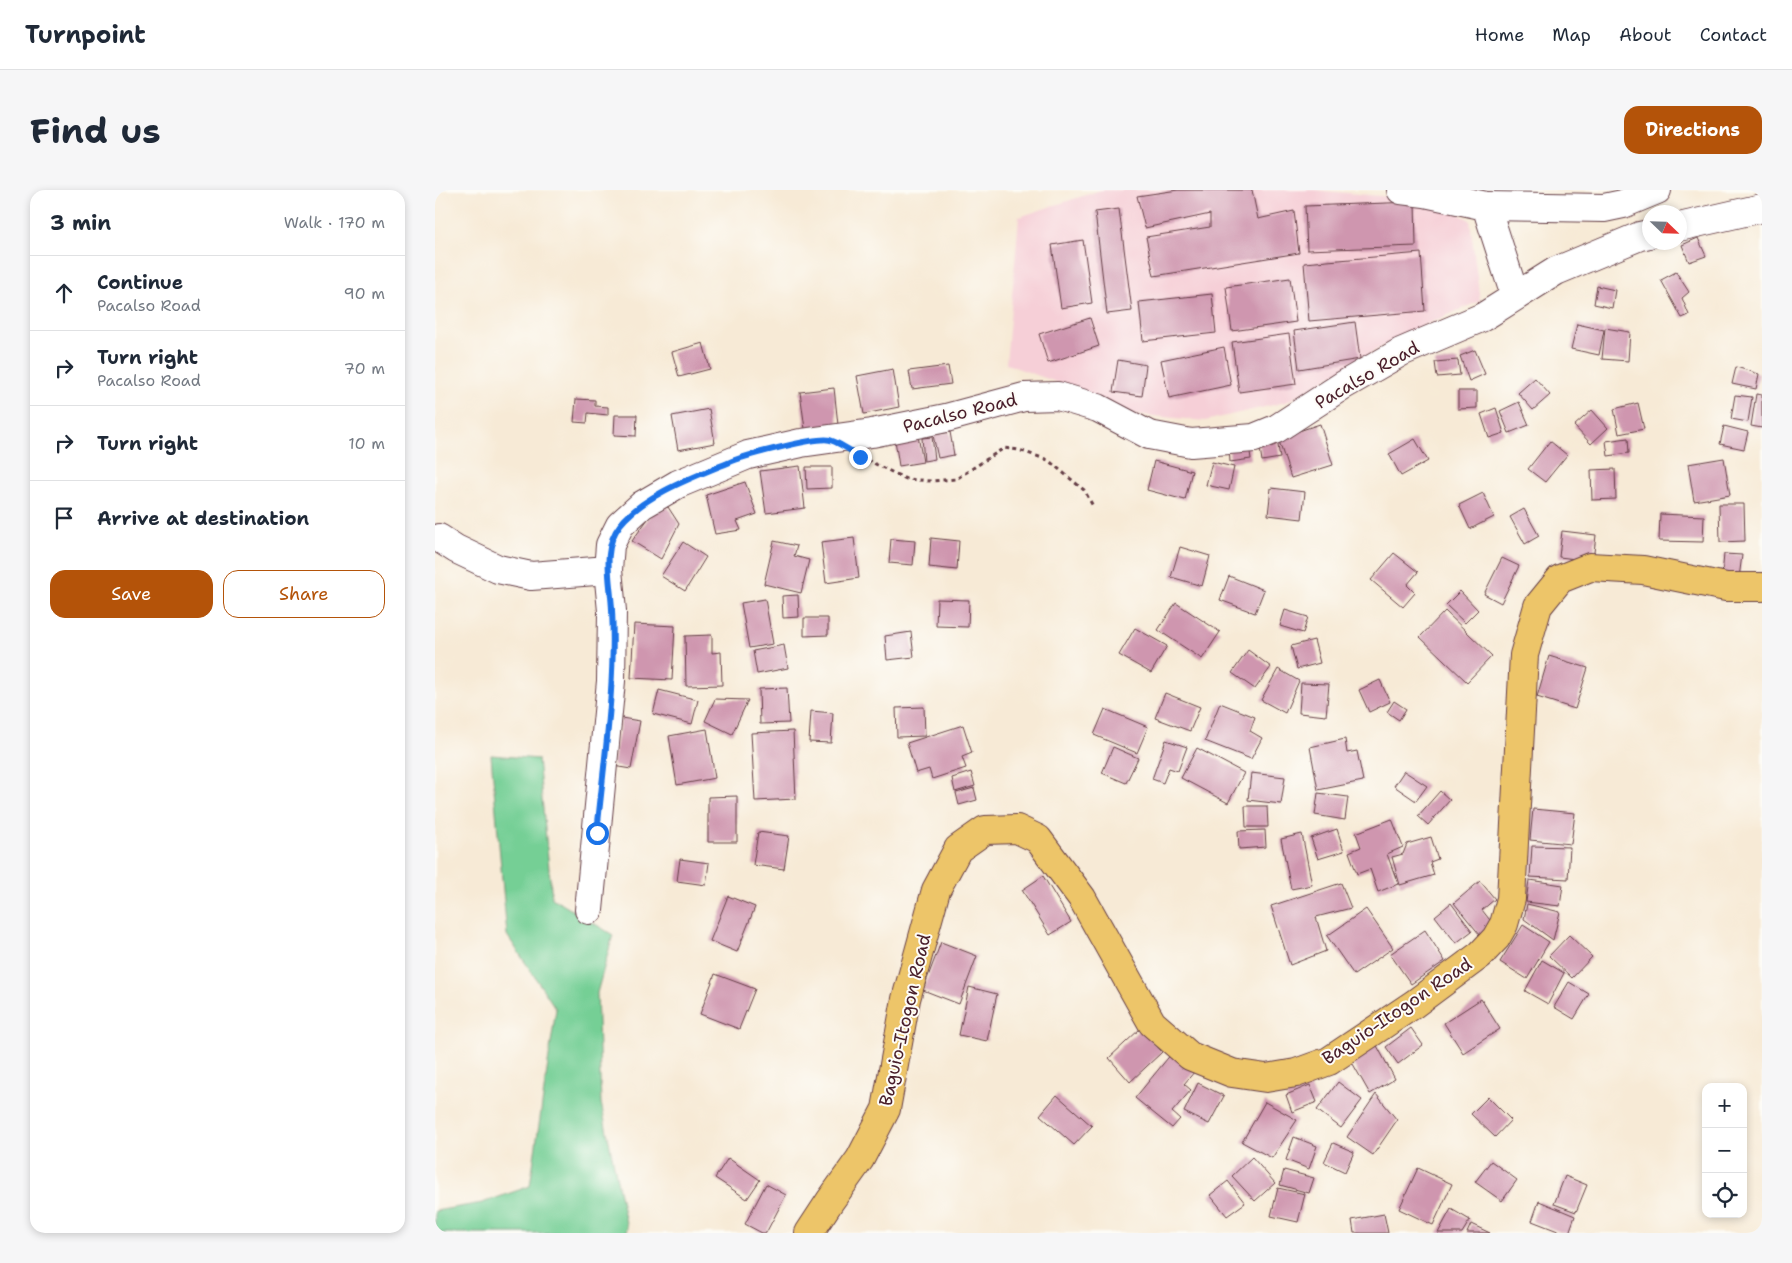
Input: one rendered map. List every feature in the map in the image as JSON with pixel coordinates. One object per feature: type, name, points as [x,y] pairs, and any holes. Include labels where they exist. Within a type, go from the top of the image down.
[{"type":"main road","name":"Baguio-Itogon Road","points":[[809,1233],[860,1159],[886,1109],[906,999],[937,890],[958,849],[985,830],[1017,829],[1038,840],[1082,898],[1152,1023],[1190,1056],[1232,1073],[1266,1078],[1296,1073],[1329,1061],[1414,1004],[1480,955],[1496,938],[1505,924],[1511,899],[1524,655],[1538,606],[1560,579],[1590,567],[1643,570],[1726,588],[1762,588]]},
{"type":"street","points":[[1401,190],[1486,206],[1604,208],[1623,204],[1657,190]]},
{"type":"street","points":[[1486,206],[1515,296]]},
{"type":"street","points":[[1687,225],[1762,208]]},
{"type":"street","name":"Pacalso Road","points":[[589,910],[611,681],[612,610],[609,570],[610,545],[620,525],[642,505],[679,484],[748,455],[801,443],[872,434],[946,418],[1024,397],[1058,396],[1098,408],[1149,435],[1191,444],[1254,438],[1276,429],[1342,386],[1401,352],[1483,317],[1556,271],[1642,236]]},
{"type":"street","points":[[439,538],[456,549],[498,569],[531,576],[609,570]]},
{"type":"path","points":[[829,439],[860,457],[906,479],[931,481],[956,479],[1005,448],[1019,450],[1048,460],[1084,490],[1094,508]]},
{"type":"shaded area","points":[[1101,190],[1315,190],[1434,201],[1470,220],[1480,301],[1406,333],[1286,402],[1205,421],[1134,414],[1084,392],[1006,364],[1019,217]]},
{"type":"green space","points":[[491,755],[538,759],[552,898],[613,935],[597,993],[601,1103],[627,1228],[626,1233],[435,1233],[435,1211],[482,1203],[530,1186],[556,1009],[507,935]]},
{"type":"building","points":[[1178,190],[1252,190],[1258,219],[1294,211],[1299,253],[1154,276],[1146,237],[1210,227],[1210,214],[1145,228],[1137,196]]},
{"type":"building","points":[[1415,202],[1416,246],[1307,250],[1305,206]]},
{"type":"building","points":[[1119,209],[1132,311],[1107,314],[1095,212]]},
{"type":"building","points":[[1698,238],[1706,256],[1689,262],[1684,250],[1687,250],[1687,243]]},
{"type":"building","points":[[1083,240],[1092,303],[1061,308],[1052,245]]},
{"type":"building","points":[[1421,253],[1425,311],[1309,321],[1304,263]]},
{"type":"building","points":[[1676,272],[1689,292],[1682,298],[1689,315],[1682,318],[1661,280]]},
{"type":"building","points":[[1290,278],[1296,322],[1232,331],[1226,287]]},
{"type":"building","points":[[1597,286],[1615,290],[1612,308],[1594,304]]},
{"type":"building","points":[[1212,294],[1216,333],[1143,341],[1139,302]]},
{"type":"building","points":[[1090,318],[1099,346],[1048,363],[1039,334]]},
{"type":"building","points":[[1355,322],[1360,359],[1299,369],[1294,331]]},
{"type":"building","points":[[1577,324],[1604,330],[1599,355],[1571,349]]},
{"type":"building","points":[[1605,328],[1630,332],[1628,361],[1602,359]]},
{"type":"building","points":[[1289,334],[1296,384],[1239,392],[1232,342]]},
{"type":"building","points":[[703,343],[710,369],[679,377],[672,352]]},
{"type":"building","points":[[1224,347],[1231,385],[1169,398],[1161,360]]},
{"type":"building","points":[[1475,350],[1485,374],[1469,381],[1460,356]]},
{"type":"building","points":[[1118,360],[1146,365],[1142,396],[1113,392]]},
{"type":"building","points":[[1458,360],[1460,375],[1437,377],[1435,362]]},
{"type":"building","points":[[948,366],[951,384],[912,389],[909,371]]},
{"type":"building","points":[[1736,367],[1759,374],[1756,389],[1732,384]]},
{"type":"building","points":[[893,369],[899,407],[864,414],[857,376]]},
{"type":"building","points":[[1535,378],[1550,395],[1533,410],[1518,393]]},
{"type":"building","points":[[834,388],[838,425],[805,429],[800,392]]},
{"type":"building","points":[[1458,391],[1477,391],[1477,408],[1458,409]]},
{"type":"building","points":[[1756,394],[1762,395],[1762,428],[1751,426]]},
{"type":"building","points":[[1735,395],[1752,397],[1748,422],[1731,419]]},
{"type":"building","points":[[576,399],[595,400],[595,406],[608,407],[608,415],[588,413],[587,423],[574,422]]},
{"type":"building","points":[[1519,402],[1529,425],[1509,433],[1500,411]]},
{"type":"building","points":[[1638,403],[1644,429],[1619,434],[1614,409]]},
{"type":"building","points":[[1496,408],[1504,433],[1489,438],[1481,414]]},
{"type":"building","points":[[709,409],[715,443],[678,450],[672,416]]},
{"type":"building","points":[[1592,410],[1608,428],[1591,444],[1574,426]]},
{"type":"building","points":[[615,415],[637,415],[636,436],[614,435]]},
{"type":"building","points":[[1320,424],[1333,465],[1291,478],[1278,438]]},
{"type":"building","points":[[1724,426],[1748,432],[1744,449],[1720,444]]},
{"type":"building","points":[[950,432],[954,455],[938,458],[933,435]]},
{"type":"building","points":[[918,436],[923,462],[899,466],[895,440]]},
{"type":"building","points":[[932,437],[935,459],[924,461],[922,438]]},
{"type":"building","points":[[1628,438],[1629,453],[1608,456],[1606,441]]},
{"type":"building","points":[[1277,439],[1280,458],[1262,461],[1259,442]]},
{"type":"building","points":[[1415,439],[1428,461],[1401,476],[1389,454]]},
{"type":"building","points":[[1550,441],[1567,455],[1545,482],[1528,469]]},
{"type":"building","points":[[1249,445],[1251,459],[1230,462],[1229,448]]},
{"type":"building","points":[[1724,458],[1730,495],[1694,501],[1688,464]]},
{"type":"building","points":[[1154,461],[1192,471],[1185,500],[1147,490]]},
{"type":"building","points":[[1212,462],[1234,467],[1229,490],[1206,485]]},
{"type":"building","points":[[800,466],[805,508],[766,513],[760,471]]},
{"type":"building","points":[[806,467],[832,467],[832,488],[807,489]]},
{"type":"building","points":[[1615,469],[1616,499],[1592,500],[1591,470]]},
{"type":"building","points":[[745,482],[757,514],[737,521],[741,530],[715,534],[706,495]]},
{"type":"building","points":[[1271,488],[1305,492],[1302,519],[1268,515]]},
{"type":"building","points":[[1483,493],[1494,517],[1470,529],[1459,505]]},
{"type":"building","points":[[1719,504],[1744,504],[1745,541],[1720,542]]},
{"type":"building","points":[[668,507],[679,524],[661,559],[632,541],[653,512]]},
{"type":"building","points":[[1524,509],[1539,536],[1525,544],[1510,517]]},
{"type":"building","points":[[1660,514],[1704,516],[1703,542],[1659,541]]},
{"type":"building","points":[[1562,531],[1596,535],[1593,561],[1559,557]]},
{"type":"building","points":[[854,538],[859,578],[826,583],[821,542]]},
{"type":"building","points":[[931,538],[959,541],[957,570],[929,567]]},
{"type":"building","points":[[891,539],[915,541],[913,565],[889,563]]},
{"type":"building","points":[[774,541],[797,546],[794,556],[809,560],[801,593],[764,584]]},
{"type":"building","points":[[683,542],[706,557],[685,591],[661,576]]},
{"type":"building","points":[[1180,547],[1210,556],[1202,586],[1171,577]]},
{"type":"building","points":[[1394,553],[1418,572],[1407,585],[1415,593],[1403,607],[1371,580]]},
{"type":"building","points":[[1724,554],[1742,555],[1739,578],[1722,576]]},
{"type":"building","points":[[1502,558],[1519,566],[1501,603],[1484,594]]},
{"type":"building","points":[[1229,576],[1264,590],[1255,613],[1220,600]]},
{"type":"building","points":[[1460,591],[1478,610],[1465,623],[1446,605]]},
{"type":"building","points":[[798,595],[799,617],[783,618],[782,596]]},
{"type":"building","points":[[765,599],[773,644],[749,648],[741,603]]},
{"type":"building","points":[[937,599],[969,600],[968,627],[936,626]]},
{"type":"building","points":[[1176,603],[1220,632],[1202,659],[1158,630]]},
{"type":"building","points":[[1285,610],[1308,617],[1303,633],[1280,626]]},
{"type":"building","points":[[1445,611],[1492,656],[1467,682],[1420,637]]},
{"type":"building","points":[[804,618],[828,618],[828,635],[804,636]]},
{"type":"building","points":[[634,624],[675,626],[672,680],[631,678]]},
{"type":"building","points":[[1135,628],[1167,646],[1151,673],[1119,655]]},
{"type":"building","points":[[911,632],[914,657],[887,660],[885,636]]},
{"type":"building","points":[[712,635],[712,653],[721,652],[722,685],[686,686],[685,636]]},
{"type":"building","points":[[1314,640],[1320,663],[1297,669],[1291,646]]},
{"type":"building","points":[[784,645],[788,668],[757,674],[753,651]]},
{"type":"building","points":[[1248,650],[1271,667],[1255,689],[1232,673]]},
{"type":"building","points":[[1549,656],[1588,668],[1575,709],[1537,697]]},
{"type":"building","points":[[1278,669],[1299,681],[1285,713],[1261,700]]},
{"type":"building","points":[[1380,680],[1390,702],[1369,712],[1359,690]]},
{"type":"building","points":[[1301,683],[1329,684],[1326,716],[1299,713]]},
{"type":"building","points":[[787,688],[789,723],[760,724],[759,689]]},
{"type":"building","points":[[659,690],[698,700],[692,724],[653,714]]},
{"type":"building","points":[[1165,693],[1200,707],[1190,731],[1155,718]]},
{"type":"building","points":[[715,699],[748,700],[732,734],[705,721]]},
{"type":"building","points":[[1394,701],[1406,709],[1399,720],[1387,712]]},
{"type":"building","points":[[1220,703],[1255,717],[1250,731],[1262,738],[1251,759],[1205,741]]},
{"type":"building","points":[[924,707],[925,736],[897,737],[896,708]]},
{"type":"building","points":[[1105,709],[1148,727],[1137,753],[1094,735]]},
{"type":"building","points":[[811,711],[833,713],[831,743],[809,742]]},
{"type":"building","points":[[621,718],[640,721],[631,769],[613,766]]},
{"type":"building","points":[[963,725],[972,753],[962,757],[966,768],[932,779],[929,769],[916,773],[907,743]]},
{"type":"building","points":[[707,729],[715,778],[677,785],[669,736]]},
{"type":"building","points":[[793,731],[796,799],[755,801],[751,733]]},
{"type":"building","points":[[1345,739],[1347,753],[1357,751],[1363,781],[1318,790],[1310,747]]},
{"type":"building","points":[[1166,740],[1187,747],[1178,771],[1169,768],[1163,783],[1152,779]]},
{"type":"building","points":[[1113,747],[1138,758],[1126,783],[1102,773]]},
{"type":"building","points":[[1197,748],[1244,773],[1228,803],[1181,778]]},
{"type":"building","points":[[1404,771],[1427,786],[1416,801],[1394,786]]},
{"type":"building","points":[[971,772],[975,786],[955,792],[952,778]]},
{"type":"building","points":[[1251,773],[1285,777],[1281,804],[1248,800]]},
{"type":"building","points":[[974,788],[977,800],[959,805],[956,793]]},
{"type":"building","points":[[1440,791],[1450,800],[1428,825],[1418,816]]},
{"type":"building","points":[[1318,793],[1348,797],[1345,820],[1315,815]]},
{"type":"building","points":[[737,796],[737,842],[708,842],[708,797]]},
{"type":"building","points":[[1245,806],[1267,806],[1268,827],[1246,827]]},
{"type":"building","points":[[1533,809],[1575,813],[1571,844],[1530,840]]},
{"type":"building","points":[[1392,819],[1403,847],[1387,854],[1398,884],[1378,892],[1370,869],[1357,874],[1349,852],[1361,847],[1356,833]]},
{"type":"building","points":[[1337,829],[1344,851],[1318,859],[1311,838]]},
{"type":"building","points":[[1265,830],[1266,847],[1239,849],[1238,831]]},
{"type":"building","points":[[758,832],[789,836],[784,869],[753,865]]},
{"type":"building","points":[[1302,834],[1312,885],[1291,889],[1281,839]]},
{"type":"building","points":[[1431,837],[1438,859],[1430,862],[1434,875],[1400,885],[1392,857],[1403,854],[1407,844]]},
{"type":"building","points":[[1532,846],[1570,847],[1568,879],[1530,877]]},
{"type":"building","points":[[680,859],[709,863],[706,885],[677,881]]},
{"type":"building","points":[[1043,876],[1071,922],[1050,935],[1022,890]]},
{"type":"building","points":[[1529,880],[1563,885],[1560,906],[1526,902]]},
{"type":"building","points":[[1480,881],[1495,899],[1482,910],[1493,924],[1480,935],[1454,903]]},
{"type":"building","points":[[1341,883],[1351,908],[1316,917],[1326,951],[1290,965],[1271,906]]},
{"type":"building","points":[[728,896],[755,907],[737,952],[710,941]]},
{"type":"building","points":[[1451,903],[1472,931],[1456,943],[1435,916]]},
{"type":"building","points":[[1527,904],[1560,912],[1553,940],[1524,919]]},
{"type":"building","points":[[1366,909],[1393,948],[1354,975],[1327,936]]},
{"type":"building","points":[[1523,925],[1549,942],[1527,979],[1500,962]]},
{"type":"building","points":[[1425,930],[1445,961],[1411,984],[1390,954]]},
{"type":"building","points":[[1569,935],[1592,957],[1572,978],[1549,956]]},
{"type":"building","points":[[941,942],[977,956],[959,1004],[923,990]]},
{"type":"building","points":[[1542,960],[1564,973],[1548,1004],[1525,991]]},
{"type":"building","points":[[715,974],[755,989],[739,1029],[700,1014]]},
{"type":"building","points":[[1569,982],[1589,994],[1574,1019],[1554,1007]]},
{"type":"building","points":[[969,987],[997,994],[987,1041],[959,1035]]},
{"type":"building","points":[[1481,999],[1500,1029],[1463,1053],[1444,1023]]},
{"type":"building","points":[[1141,1028],[1162,1052],[1130,1082],[1109,1058]]},
{"type":"building","points":[[1411,1028],[1423,1045],[1398,1064],[1386,1047]]},
{"type":"building","points":[[1375,1042],[1395,1079],[1370,1094],[1349,1057]]},
{"type":"building","points":[[1172,1053],[1195,1071],[1184,1084],[1191,1090],[1172,1112],[1180,1119],[1172,1128],[1135,1098]]},
{"type":"building","points":[[1338,1082],[1362,1100],[1341,1128],[1317,1110]]},
{"type":"building","points":[[1198,1083],[1224,1096],[1209,1124],[1184,1112]]},
{"type":"building","points":[[1310,1085],[1317,1102],[1292,1112],[1286,1095]]},
{"type":"building","points":[[1376,1094],[1397,1120],[1373,1155],[1347,1137]]},
{"type":"building","points":[[1057,1095],[1092,1126],[1074,1145],[1040,1115]]},
{"type":"building","points":[[1488,1097],[1511,1120],[1495,1137],[1471,1114]]},
{"type":"building","points":[[1265,1102],[1297,1120],[1272,1158],[1242,1142]]},
{"type":"building","points":[[1294,1137],[1317,1146],[1309,1169],[1286,1160]]},
{"type":"building","points":[[1333,1143],[1354,1152],[1345,1172],[1324,1162]]},
{"type":"building","points":[[1252,1157],[1275,1183],[1255,1201],[1232,1176]]},
{"type":"building","points":[[728,1158],[760,1180],[747,1199],[715,1178]]},
{"type":"building","points":[[1491,1161],[1517,1180],[1502,1201],[1475,1182]]},
{"type":"building","points":[[1418,1168],[1452,1184],[1433,1225],[1399,1209]]},
{"type":"building","points":[[1284,1170],[1314,1178],[1309,1193],[1280,1185]]},
{"type":"building","points":[[1565,1176],[1587,1185],[1576,1212],[1554,1204]]},
{"type":"building","points":[[1228,1181],[1245,1203],[1227,1216],[1210,1195]]},
{"type":"building","points":[[766,1184],[786,1195],[766,1233],[762,1233],[745,1224]]},
{"type":"building","points":[[1278,1188],[1305,1194],[1298,1222],[1271,1216]]},
{"type":"building","points":[[1539,1201],[1575,1216],[1569,1233],[1563,1233],[1532,1221]]},
{"type":"building","points":[[1451,1209],[1470,1220],[1462,1233],[1438,1233]]},
{"type":"building","points":[[1384,1214],[1388,1233],[1354,1233],[1352,1220]]},
{"type":"building","points":[[1471,1224],[1490,1233],[1467,1233]]},
{"type":"route","points":[[597,833],[611,681],[612,610],[609,570],[610,545],[620,525],[642,505],[679,484],[748,455],[801,443],[829,439],[860,457]]}]
